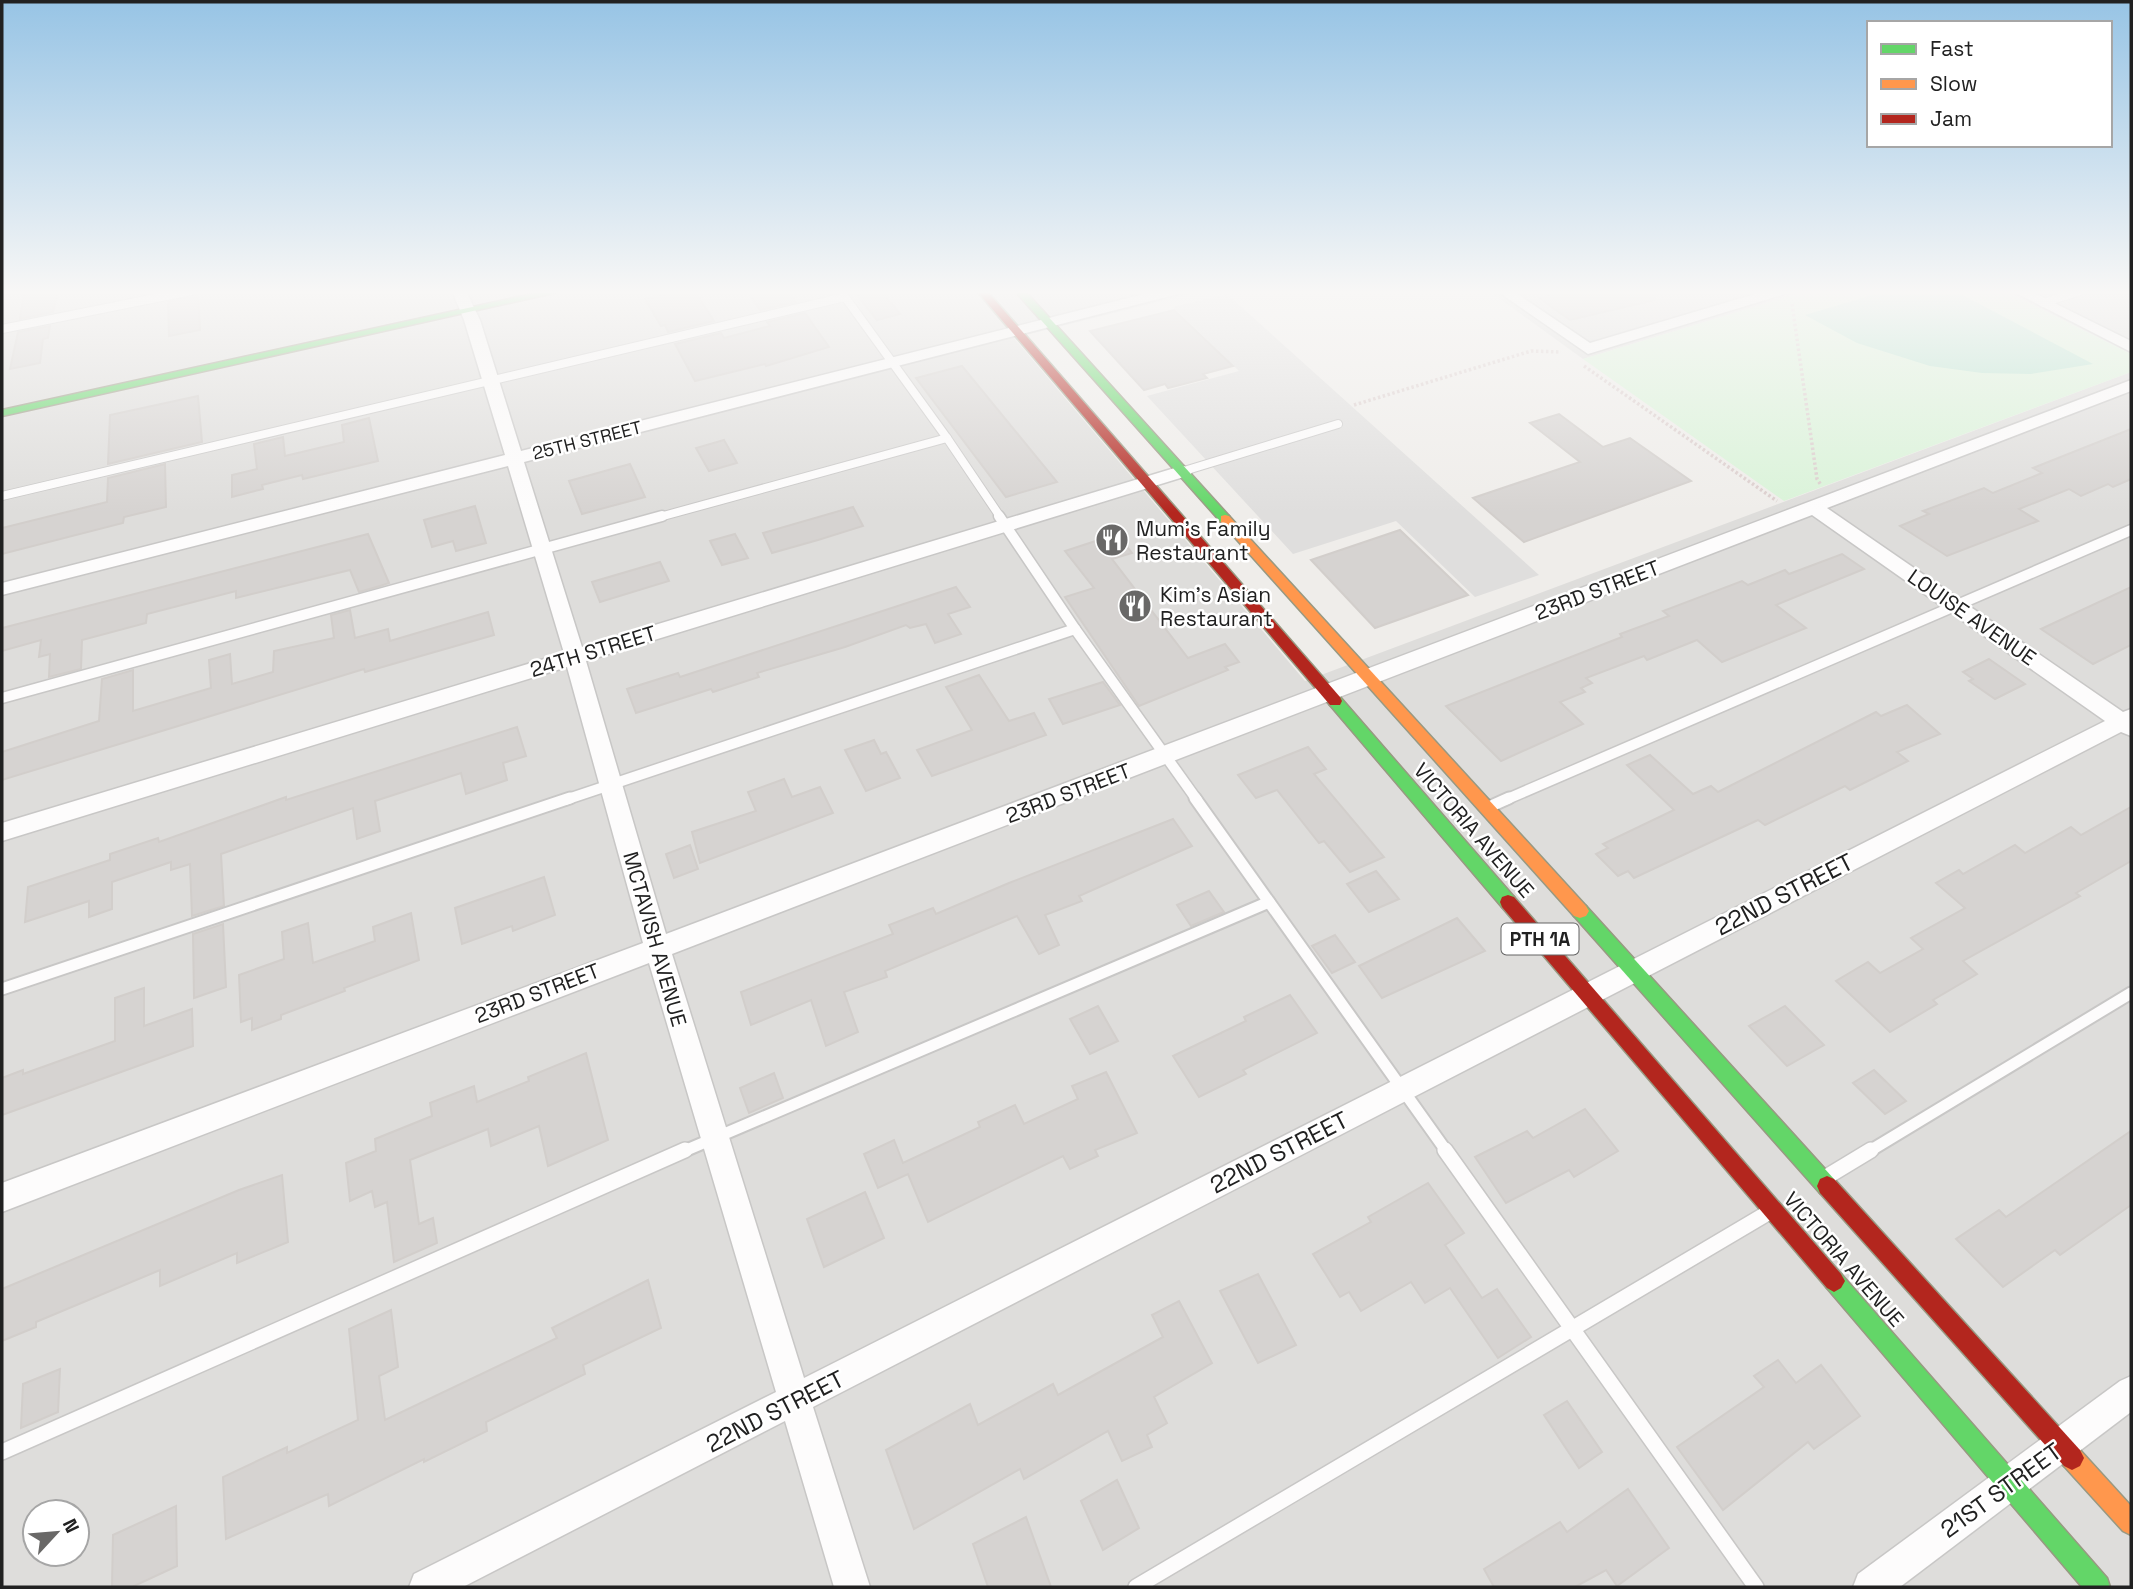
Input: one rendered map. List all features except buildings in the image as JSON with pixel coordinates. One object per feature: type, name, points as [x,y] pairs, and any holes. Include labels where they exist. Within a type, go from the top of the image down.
[{"type":"main road","points":[[2,413],[195,365]]},
{"type":"main road","name":"VICTORIA AVENUE","points":[[1046,365],[2098,1587]]},
{"type":"main road","name":"VICTORIA AVENUE","points":[[1087,365],[2131,1523]]},
{"type":"street","name":"MCTAVISH AVENUE","points":[[486,365],[575,657],[657,947],[852,1587]]},
{"type":"street","name":"25TH STREET","points":[[2,589],[883,365]]},
{"type":"street","name":"23RD STREET","points":[[2,1197],[657,947],[1166,757],[2131,385]]},
{"type":"street","name":"24TH STREET","points":[[2,832],[1184,471]]},
{"type":"street","name":"LOUISE AVENUE","points":[[1813,507],[2128,722]]},
{"type":"street","name":"22ND STREET","points":[[427,1587],[2128,722]]},
{"type":"street","name":"21ST STREET","points":[[1871,1587],[2131,1392]]},
{"type":"lane","points":[[2,496],[554,365]]},
{"type":"lane","points":[[893,365],[947,438],[1075,629],[1756,1587]]},
{"type":"lane","points":[[1184,471],[1338,424]]},
{"type":"lane","points":[[2,698],[947,438]]},
{"type":"lane","points":[[1486,808],[2131,530]]},
{"type":"lane","points":[[2,989],[1075,629]]},
{"type":"lane","points":[[2,1451],[715,1137],[1269,902]]},
{"type":"lane","points":[[1821,1180],[2131,993]]},
{"type":"lane","points":[[1136,1587],[1773,1209]]},
{"type":"path","points":[[1354,405],[1485,365]]},
{"type":"path","points":[[1582,365],[1813,507],[1817,479],[1801,365]]},
{"type":"shaded area","points":[[2,365],[1037,365],[1305,681],[2131,372],[2131,1587],[2,1587]]},
{"type":"shaded area","points":[[1233,365],[1306,365],[1539,575],[1475,597],[1396,521],[1293,554],[1147,396],[1239,371]]},
{"type":"green space","points":[[1592,365],[2131,365],[2131,372],[1784,501]]},
{"type":"green space","points":[[1927,365],[2086,365],[2031,374],[1982,373]]},
{"type":"traffic: fast","points":[[2,413],[220,365]]},
{"type":"traffic: fast","points":[[1087,365],[1225,519]]},
{"type":"traffic: fast","points":[[1335,701],[1508,902]]},
{"type":"traffic: fast","points":[[1580,911],[1827,1186]]},
{"type":"traffic: fast","points":[[1834,1281],[2098,1587]]},
{"type":"traffic: slow","points":[[1225,519],[1580,911]]},
{"type":"traffic: slow","points":[[2072,1458],[2131,1523]]},
{"type":"traffic: jam","points":[[1046,365],[1335,701]]},
{"type":"traffic: jam","points":[[1508,902],[1834,1281]]},
{"type":"traffic: jam","points":[[1827,1186],[2072,1458]]},
{"type":"place","name":"Mum's Family Restaurant","points":[[1112,540]]},
{"type":"place","name":"Kim's Asian Restaurant","points":[[1135,606]]}]
